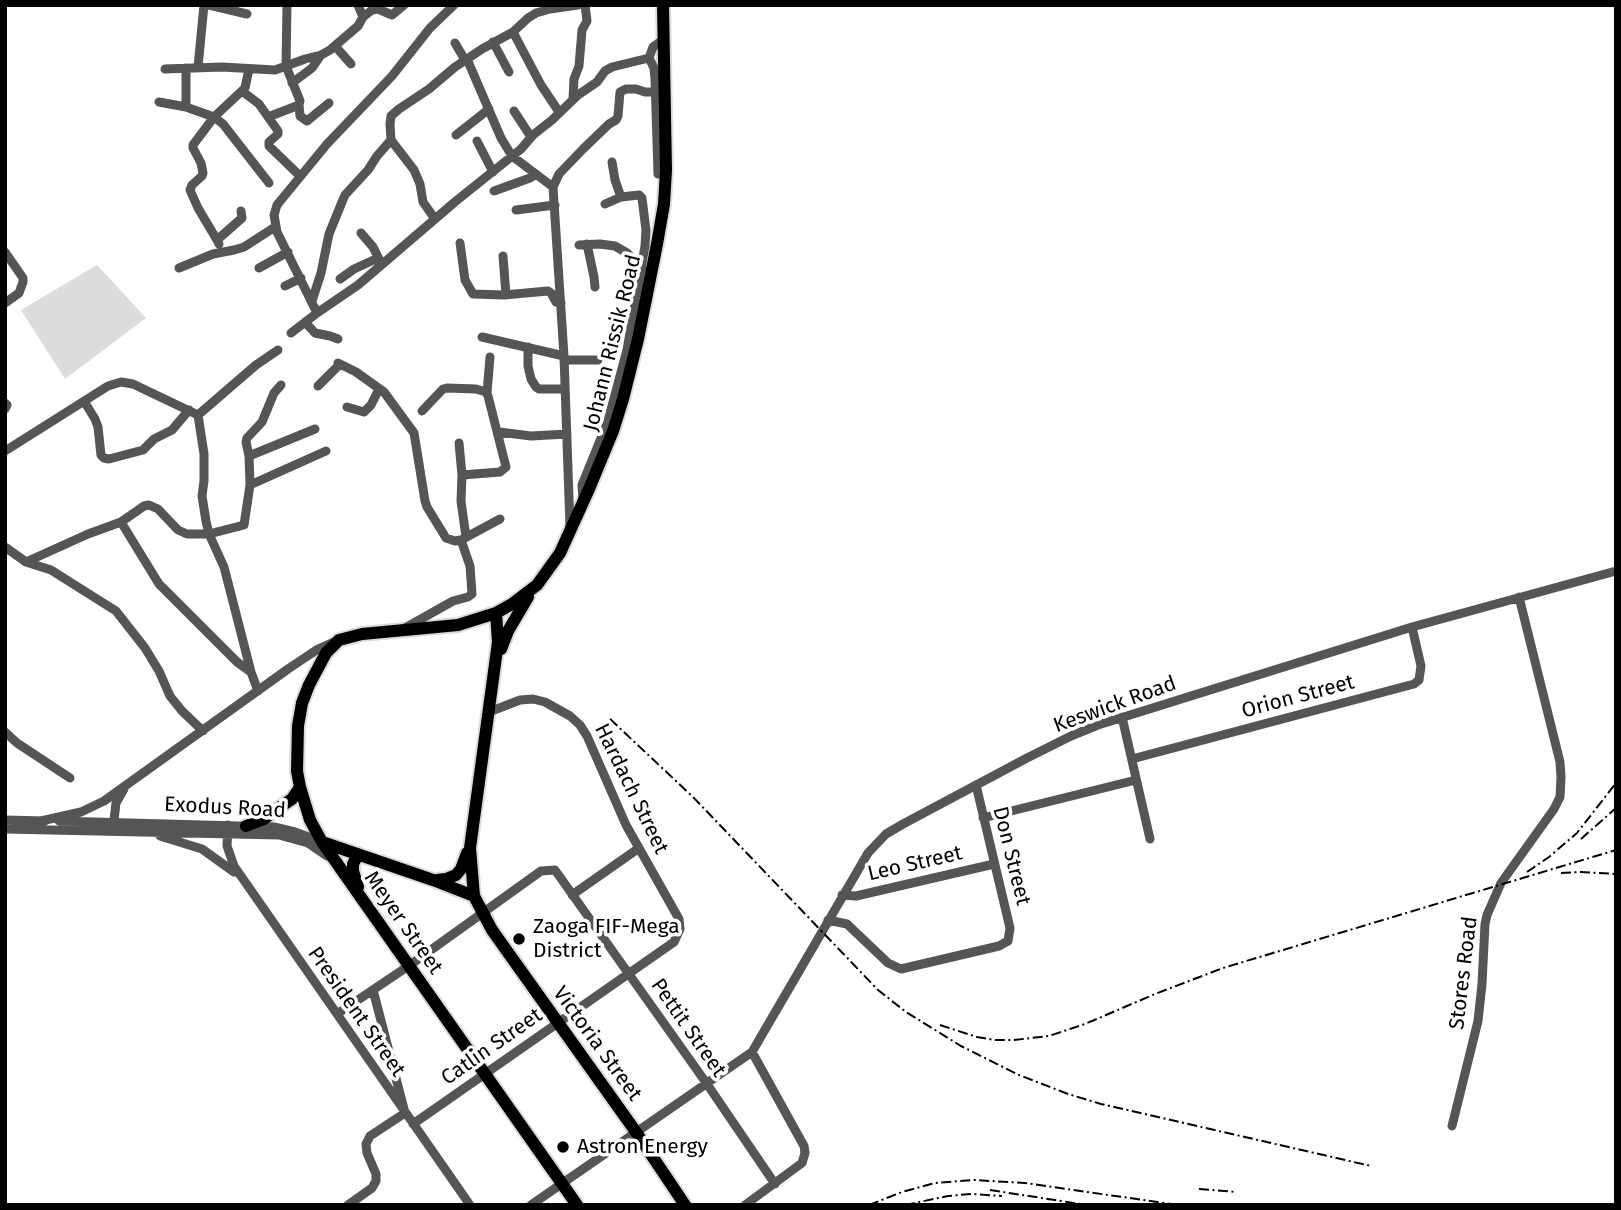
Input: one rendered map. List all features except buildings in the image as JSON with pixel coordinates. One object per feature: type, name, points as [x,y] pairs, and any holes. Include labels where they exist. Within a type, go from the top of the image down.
[{"type":"main road","name":"Johann Rissik Road","points":[[339,640],[362,634],[458,625],[491,615],[512,604],[537,585],[560,553],[623,399],[664,204],[666,170],[663,5]]},
{"type":"main road","points":[[495,661],[519,610],[537,585]]},
{"type":"main road","name":"Victoria Street","points":[[491,615],[495,661],[470,849],[474,896],[492,930],[685,1205]]},
{"type":"main road","name":"Meyer Street","points":[[339,640],[326,653],[309,685],[298,726],[300,787],[310,820],[322,842],[577,1205]]},
{"type":"main road","points":[[246,826],[264,819],[283,806],[300,787]]},
{"type":"main road","name":"Exodus Road","points":[[322,842],[474,896]]},
{"type":"main road","points":[[433,880],[456,875],[470,849]]},
{"type":"main road","points":[[358,854],[353,864],[353,872],[363,901]]},
{"type":"street","points":[[198,66],[206,5],[247,15]]},
{"type":"street","points":[[287,5],[286,66],[300,102],[300,116],[307,121],[329,103]]},
{"type":"street","points":[[358,5],[363,17]]},
{"type":"street","points":[[165,69],[198,66],[275,70],[305,58],[321,55],[358,26],[363,17],[372,10],[391,15],[404,5]]},
{"type":"street","points":[[435,219],[423,202],[414,170],[391,140],[390,120],[394,113],[429,89],[455,66],[513,32],[535,9],[579,5]]},
{"type":"street","points":[[573,99],[582,30],[587,22],[585,5]]},
{"type":"street","points":[[317,313],[275,227],[277,205],[327,144],[392,76],[451,6]]},
{"type":"street","points":[[513,32],[541,85],[559,112]]},
{"type":"street","points":[[657,174],[656,92],[654,68],[649,58],[653,47],[663,40]]},
{"type":"street","points":[[455,43],[466,60],[501,138],[512,156],[553,187]]},
{"type":"street","points":[[493,43],[509,72]]},
{"type":"street","points":[[335,46],[351,64]]},
{"type":"street","points":[[292,83],[312,68],[321,55]]},
{"type":"street","points":[[291,333],[358,285],[380,261],[521,149],[573,99],[597,82],[608,69],[649,58]]},
{"type":"street","points":[[186,68],[186,107]]},
{"type":"street","points":[[222,253],[190,190],[203,173],[193,148],[214,117],[245,88],[249,69]]},
{"type":"street","points":[[570,531],[564,358],[553,187],[559,174],[617,118],[620,92],[636,89],[656,92]]},
{"type":"street","points":[[242,91],[259,104],[278,131],[269,146],[300,176]]},
{"type":"street","points":[[159,102],[186,107],[214,117],[223,124],[269,183]]},
{"type":"street","points":[[268,117],[299,105]]},
{"type":"street","points":[[456,135],[489,109]]},
{"type":"street","points":[[514,111],[531,137]]},
{"type":"street","points":[[312,301],[329,234],[345,195],[391,140]]},
{"type":"street","points":[[477,141],[493,172]]},
{"type":"street","points":[[612,162],[621,197]]},
{"type":"street","points":[[494,191],[536,174]]},
{"type":"street","points":[[583,502],[582,485],[608,421],[625,358],[645,246],[642,198],[639,195],[621,197],[605,204]]},
{"type":"street","points":[[516,210],[555,205]]},
{"type":"street","points":[[217,240],[242,218],[242,211]]},
{"type":"street","points":[[179,268],[206,257],[244,247],[275,227]]},
{"type":"street","points":[[360,233],[373,247],[380,261]]},
{"type":"street","points":[[460,243],[465,280],[473,294],[506,295],[548,291],[556,302],[561,303]]},
{"type":"street","points":[[595,287],[583,244],[608,244],[621,248],[650,277]]},
{"type":"street","points":[[5,252],[23,278],[19,293],[5,303]]},
{"type":"street","points":[[259,268],[288,252]]},
{"type":"street","points":[[503,256],[506,295]]},
{"type":"street","points":[[340,279],[354,269],[380,261]]},
{"type":"street","points":[[285,286],[301,278]]},
{"type":"street","points":[[305,322],[315,333],[338,340]]},
{"type":"street","points":[[482,337],[564,358],[598,360]]},
{"type":"street","points":[[528,347],[528,366],[536,387],[565,389]]},
{"type":"street","points":[[84,401],[98,427],[101,455],[104,458],[115,458],[143,450],[154,439],[172,430],[278,350]]},
{"type":"street","points":[[462,475],[499,472],[506,467],[487,393],[489,357]]},
{"type":"street","points":[[318,386],[339,364],[356,372],[384,392],[414,433],[427,507],[446,538],[455,541],[463,539],[500,519]]},
{"type":"street","points":[[5,451],[111,384],[127,382],[193,412]]},
{"type":"street","points":[[26,562],[121,522],[149,505],[158,509],[182,532],[194,535],[244,525],[250,485],[247,438],[262,422],[274,393],[281,385]]},
{"type":"street","points":[[347,407],[364,412],[371,405],[379,388]]},
{"type":"street","points":[[422,411],[447,388],[476,389],[487,393]]},
{"type":"street","points":[[5,403],[5,409]]},
{"type":"street","points":[[193,412],[205,471],[202,496],[209,534],[224,567],[258,691]]},
{"type":"street","points":[[249,456],[315,429]]},
{"type":"street","points":[[499,432],[536,436],[567,434]]},
{"type":"street","points":[[401,630],[453,601],[472,594],[470,566],[463,539],[459,443]]},
{"type":"street","points":[[250,485],[326,452]]},
{"type":"street","points":[[121,522],[159,584],[237,662],[251,672]]},
{"type":"street","points":[[5,547],[26,562],[51,570],[116,611],[145,648],[170,696],[204,731]]},
{"type":"street","name":"Keswick Road","points":[[752,1052],[842,895],[868,853],[886,834],[1071,736],[1122,717],[1412,627],[1616,571]]},
{"type":"street","name":"Stores Road","points":[[1452,1126],[1478,1021],[1487,915],[1501,883],[1555,809],[1560,797],[1560,762],[1519,597]]},
{"type":"street","name":"Orion Street","points":[[1132,759],[1414,684],[1419,680],[1421,666],[1412,627]]},
{"type":"street","name":"Johann Rissik Road","points":[[41,821],[81,812],[104,801],[317,649],[339,640]]},
{"type":"street","name":"Hardach Street","points":[[489,712],[520,700],[533,699],[545,702],[580,725],[626,825],[679,919]]},
{"type":"street","points":[[1122,717],[1150,839]]},
{"type":"street","points":[[5,732],[70,778]]},
{"type":"street","points":[[983,818],[1136,780]]},
{"type":"street","points":[[113,827],[116,803],[127,785]]},
{"type":"street","name":"Don Street","points":[[828,920],[847,924],[888,963],[897,968],[999,946],[1008,941],[1010,928],[976,785]]},
{"type":"street","name":"Exodus Road","points":[[5,820],[152,832],[246,826],[283,828],[322,842]]},
{"type":"street","name":"Exodus Road","points":[[5,830],[113,827],[228,829],[302,840],[337,863]]},
{"type":"street","name":"President Street","points":[[228,829],[229,856],[241,877],[470,1205]]},
{"type":"street","points":[[152,832],[202,849],[241,877]]},
{"type":"street","points":[[572,895],[639,848]]},
{"type":"street","name":"Leo Street","points":[[842,895],[856,896],[994,864]]},
{"type":"street","name":"Pettit Street","points":[[483,913],[541,871],[555,870],[775,1184]]},
{"type":"street","points":[[337,1014],[483,913]]},
{"type":"street","name":"Catlin Street","points":[[414,1124],[674,942],[680,929],[679,919]]},
{"type":"street","points":[[348,1205],[363,1201],[376,1181],[376,1174],[367,1153],[366,1144],[370,1136],[405,1113],[373,990]]},
{"type":"street","points":[[531,1205],[752,1052],[806,1153],[802,1163],[746,1205]]},
{"type":"shaded area","points":[[97,265],[146,318],[65,379],[21,310]]},
{"type":"railway","points":[[610,719],[693,797],[878,990],[906,1012],[961,1046],[1019,1075],[1101,1104],[1371,1166]]},
{"type":"railway","points":[[1527,872],[1577,833],[1616,783]]},
{"type":"railway","points":[[1581,839],[1616,808]]},
{"type":"railway","points":[[940,1025],[995,1040],[1049,1036],[1223,968],[1616,850]]},
{"type":"railway","points":[[1561,873],[1616,874]]},
{"type":"railway","points":[[869,1205],[935,1183],[974,1180],[1025,1183],[1178,1205]]},
{"type":"railway","points":[[1199,1189],[1236,1192]]},
{"type":"railway","points":[[990,1190],[1087,1205]]},
{"type":"railway","points":[[905,1205],[948,1196],[1002,1196]]},
{"type":"place","name":"Zaoga FIF-Mega District","points":[[519,939]]},
{"type":"place","name":"Astron Energy","points":[[563,1147]]}]
